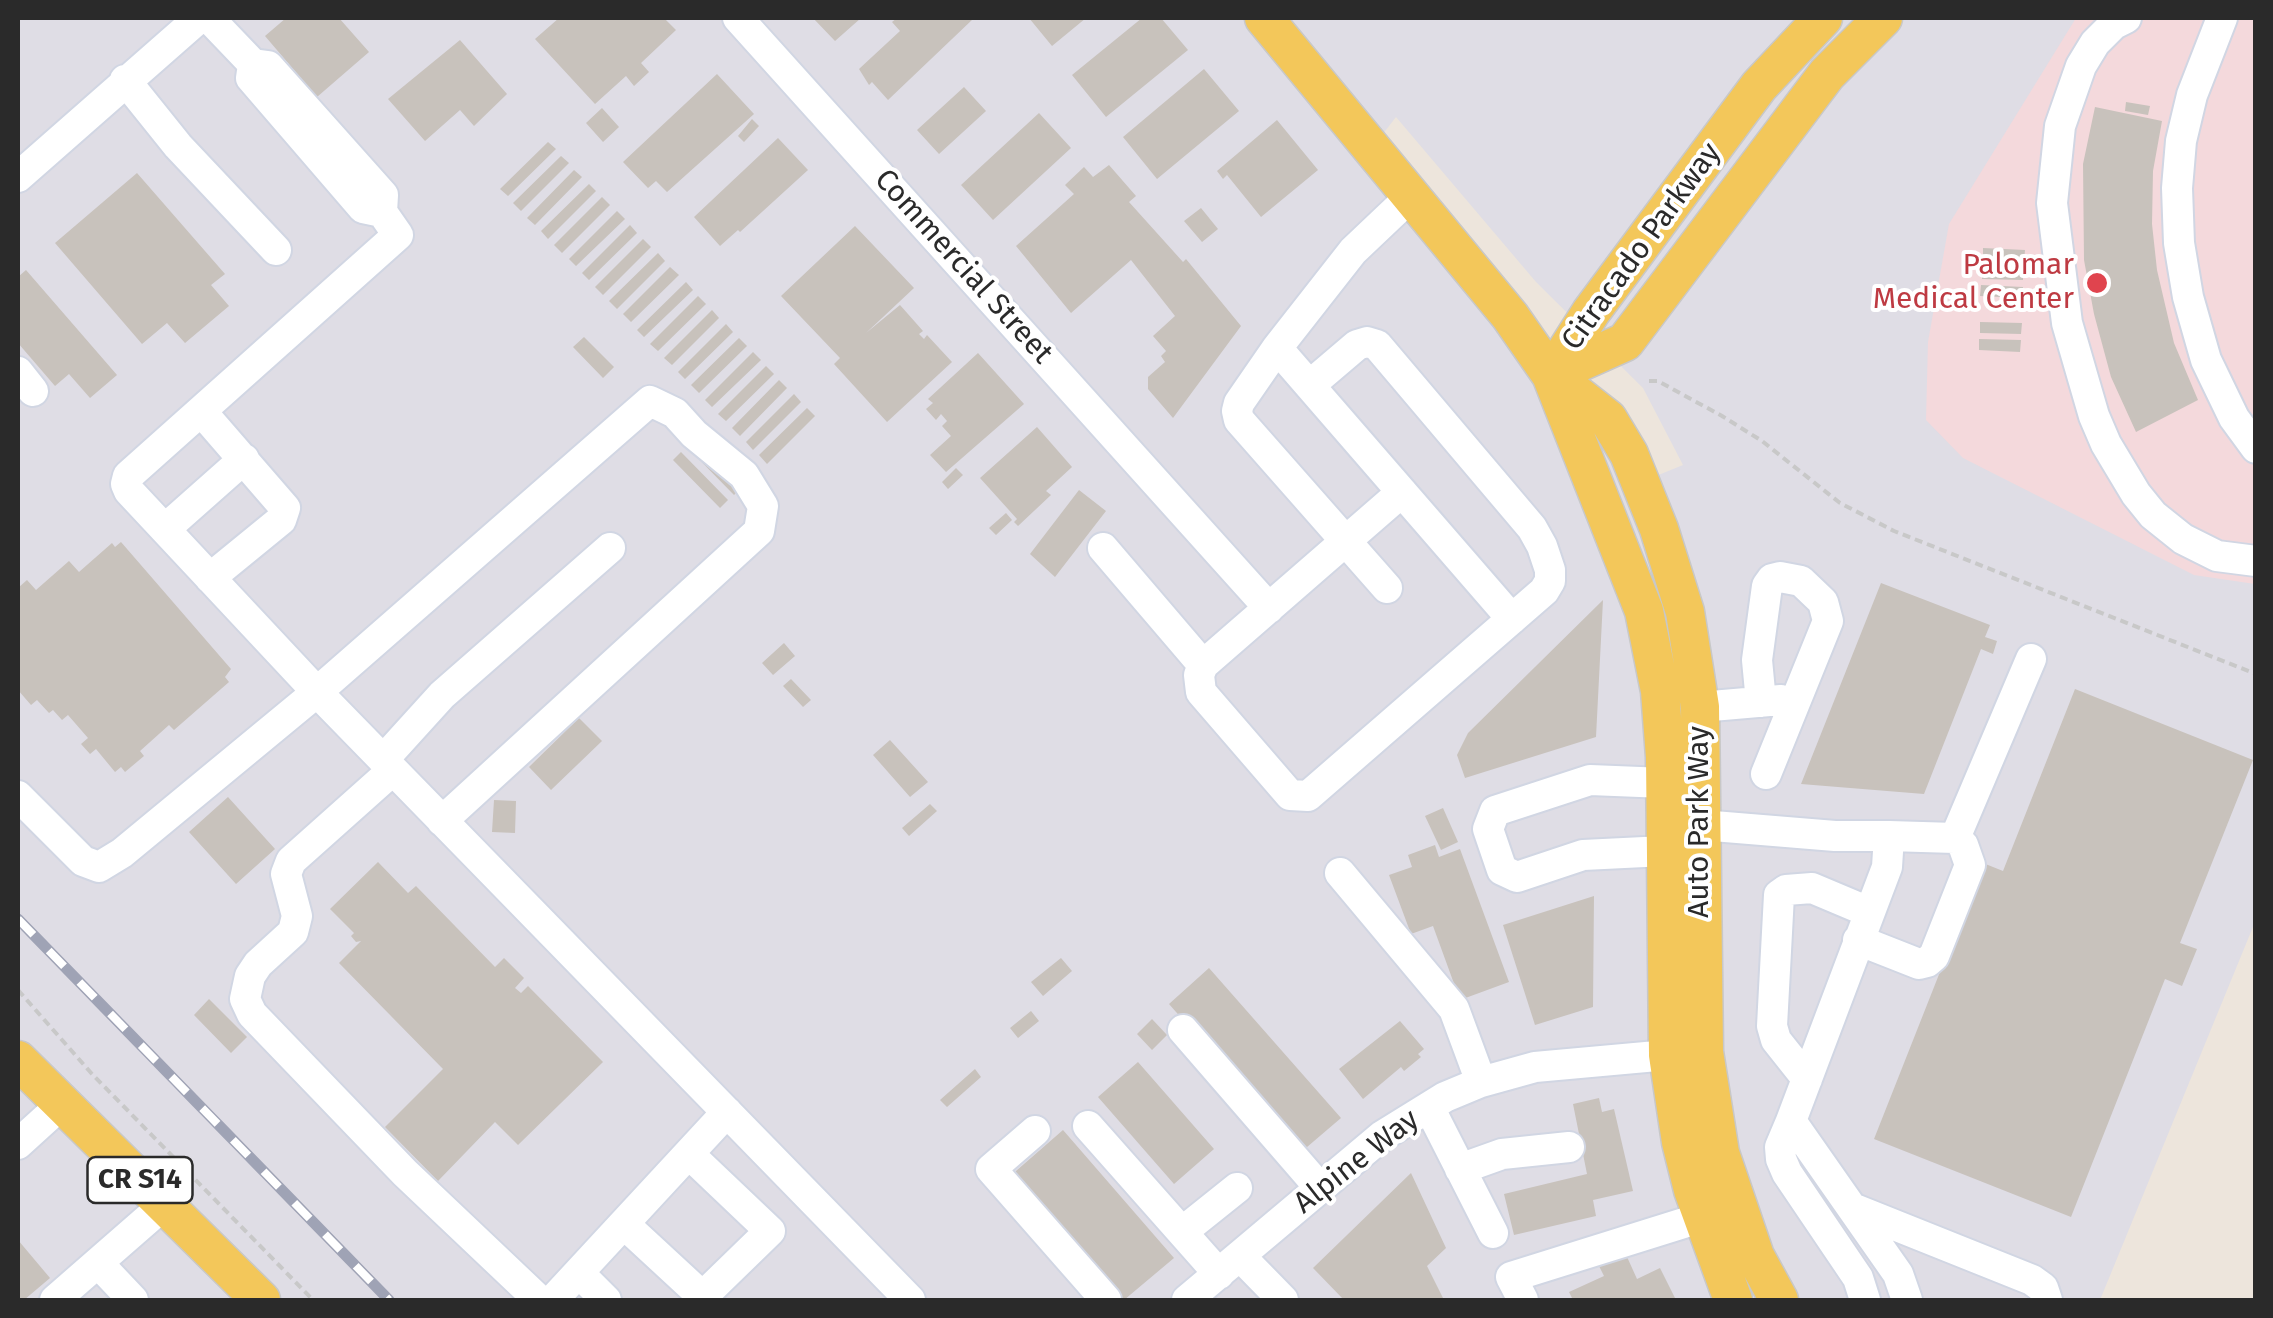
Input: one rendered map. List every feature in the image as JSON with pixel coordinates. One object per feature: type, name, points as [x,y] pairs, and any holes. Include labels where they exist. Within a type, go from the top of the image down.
[{"type":"main road","name":"Auto Park Way","points":[[1264,18],[1511,317],[1551,375],[1644,612],[1660,692],[1665,783],[1668,1056],[1680,1139],[1702,1217],[1734,1300]]},
{"type":"main road","name":"Citracado Parkway","points":[[1551,375],[1591,312],[1759,86],[1823,18]]},
{"type":"main road","name":"Citracado Parkway","points":[[1551,375],[1625,342],[1827,74],[1883,18]]},
{"type":"main road","name":"Auto Park Way","points":[[1551,375],[1608,419],[1629,454],[1660,529],[1685,612],[1700,707],[1704,1052],[1720,1153],[1754,1256],[1778,1300]]},
{"type":"main road","name":"CR S14","points":[[18,1060],[262,1300]]},
{"type":"street","points":[[18,177],[200,18]]},
{"type":"street","points":[[209,18],[253,64],[251,78],[314,134],[363,208],[382,212],[398,235],[128,476],[126,484],[317,692],[910,1300]]},
{"type":"street","name":"Commercial Street","points":[[738,18],[1269,608]]},
{"type":"street","points":[[2126,18],[2095,43],[2081,66],[2060,126],[2052,203],[2067,323],[2094,416],[2136,494],[2182,540],[2217,556],[2256,560]]},
{"type":"street","points":[[2222,18],[2185,120],[2178,176],[2179,243],[2188,297],[2206,360],[2234,418],[2256,448]]},
{"type":"street","points":[[125,80],[178,146],[276,250]]},
{"type":"street","points":[[1387,588],[1239,420],[1239,402],[1353,251],[1411,196]]},
{"type":"street","points":[[1310,386],[1357,344],[1377,345],[1532,528],[1542,546],[1550,580],[1544,591],[1308,796],[1290,795],[1201,692],[1199,675],[1203,665],[1402,492]]},
{"type":"street","points":[[1278,348],[1512,619]]},
{"type":"street","points":[[18,796],[83,861],[100,867],[317,692],[650,401],[674,412],[694,434],[744,474],[763,506],[758,530],[442,821]]},
{"type":"street","points":[[201,411],[285,508],[281,520],[210,578]]},
{"type":"street","points":[[165,529],[244,459]]},
{"type":"street","points":[[539,1300],[405,1173],[252,1014],[246,1000],[250,976],[258,964],[294,932],[296,916],[286,874],[291,860],[388,765],[442,695],[610,548]]},
{"type":"street","points":[[1103,548],[1203,665]]},
{"type":"street","points":[[1761,702],[1757,660],[1767,586],[1780,577],[1801,581],[1824,602],[1828,621],[1766,774]]},
{"type":"street","points":[[1955,838],[2030,658]]},
{"type":"street","points":[[1700,707],[1796,700]]},
{"type":"street","points":[[1665,783],[1590,780],[1495,811],[1488,828],[1502,870],[1517,877],[1583,855],[1665,851]]},
{"type":"street","points":[[1702,826],[1836,836],[1955,838],[1964,845],[1970,865],[1934,956],[1919,964],[1812,888],[1786,890],[1779,895],[1772,1026],[1776,1040],[1807,1079]]},
{"type":"street","points":[[1865,1300],[1858,1278],[1787,1174],[1780,1148],[1886,867],[1889,836]]},
{"type":"street","points":[[1340,873],[1454,1009],[1482,1082]]},
{"type":"street","points":[[1183,1030],[1320,1188]]},
{"type":"street","name":"Alpine Way","points":[[1187,1300],[1382,1136],[1429,1107],[1482,1082],[1536,1067],[1668,1056]]},
{"type":"street","points":[[18,1144],[62,1104]]},
{"type":"street","points":[[1429,1107],[1493,1232]]},
{"type":"street","points":[[553,1300],[728,1112]]},
{"type":"street","points":[[1791,1120],[1857,1210],[1898,1274],[1907,1300]]},
{"type":"street","points":[[1088,1126],[1182,1232],[1283,1300]]},
{"type":"street","points":[[1035,1132],[991,1169],[1106,1300]]},
{"type":"street","points":[[1460,1169],[1502,1154],[1569,1147]]},
{"type":"street","points":[[624,1224],[701,1299],[770,1230],[689,1154]]},
{"type":"street","points":[[1182,1232],[1237,1188]]},
{"type":"street","points":[[55,1300],[165,1204]]},
{"type":"street","points":[[1857,1210],[2032,1280],[2044,1288],[2048,1300]]},
{"type":"street","points":[[1523,1300],[1511,1277],[1702,1217]]},
{"type":"street","points":[[98,1263],[133,1300]]},
{"type":"street","points":[[578,1273],[606,1300]]},
{"type":"path","points":[[1649,380],[1658,380],[1722,416],[1762,441],[1840,502],[1894,531],[2256,674]]},
{"type":"path","points":[[18,990],[92,1074],[312,1300]]},
{"type":"shaded area","points":[[18,18],[2255,18],[2255,922],[2100,1300],[18,1300]],"holes":[[[1396,117],[1536,282],[1643,388],[1683,465],[1629,487],[1585,415],[1372,148]]]},
{"type":"shaded area","name":"Palomar Medical Center","points":[[2076,18],[2255,18],[2255,584],[2194,575],[1963,458],[1926,420],[1928,342],[1949,224]]},
{"type":"building","points":[[286,18],[339,18],[369,52],[317,97],[265,36]]},
{"type":"building","points":[[559,18],[664,18],[676,30],[641,63],[649,72],[634,86],[626,76],[595,104],[535,39]]},
{"type":"building","points":[[813,18],[861,18],[835,41]]},
{"type":"building","points":[[897,18],[973,19],[888,100],[872,82],[869,85],[859,69],[900,31],[892,22]]},
{"type":"building","points":[[1029,18],[1086,18],[1052,46]]},
{"type":"building","points":[[1142,18],[1161,18],[1188,50],[1106,117],[1072,75]]},
{"type":"building","points":[[460,40],[507,94],[474,126],[460,110],[425,141],[388,99]]},
{"type":"building","points":[[1204,69],[1239,111],[1157,179],[1123,137]]},
{"type":"building","points":[[717,74],[754,114],[667,192],[656,181],[648,188],[623,162]]},
{"type":"building","points":[[964,87],[986,111],[939,154],[917,130]]},
{"type":"building","points":[[2126,102],[2150,106],[2148,115],[2125,111]]},
{"type":"building","points":[[2095,107],[2162,121],[2153,171],[2152,224],[2157,270],[2174,343],[2198,400],[2136,432],[2111,377],[2084,260],[2083,164]]},
{"type":"building","points":[[602,108],[619,127],[603,142],[586,123]]},
{"type":"building","points":[[1039,113],[1071,148],[993,220],[961,185]]},
{"type":"building","points":[[752,119],[759,126],[744,142],[738,136]]},
{"type":"building","points":[[1277,120],[1318,170],[1261,217],[1227,175],[1223,179],[1217,171]]},
{"type":"building","points":[[778,138],[808,170],[720,246],[694,217]]},
{"type":"building","points":[[548,142],[556,149],[508,196],[500,189]]},
{"type":"building","points":[[561,156],[569,163],[521,211],[513,203]]},
{"type":"building","points":[[1109,165],[1136,196],[1129,202],[1183,262],[1186,259],[1241,326],[1173,418],[1148,389],[1148,377],[1165,362],[1161,356],[1166,351],[1153,336],[1175,316],[1131,260],[1071,313],[1016,246],[1074,194],[1065,185],[1084,167],[1093,177]]},
{"type":"building","points":[[574,170],[582,177],[535,225],[527,218]]},
{"type":"building","points":[[137,173],[225,274],[211,285],[229,306],[185,343],[167,323],[142,344],[55,243]]},
{"type":"building","points":[[589,184],[596,191],[548,239],[541,231]]},
{"type":"building","points":[[602,197],[610,205],[562,253],[554,245]]},
{"type":"building","points":[[1201,208],[1218,229],[1202,242],[1184,221]]},
{"type":"building","points":[[617,211],[625,219],[576,266],[569,259]]},
{"type":"building","points":[[630,225],[637,233],[589,280],[582,273]]},
{"type":"building","points":[[855,226],[914,288],[866,333],[900,305],[923,331],[919,334],[924,339],[927,335],[952,362],[887,422],[834,364],[840,358],[781,296]]},
{"type":"building","points":[[643,239],[651,247],[603,295],[595,287]]},
{"type":"building","points":[[1983,248],[2025,250],[2024,262],[1983,261]]},
{"type":"building","points":[[658,253],[665,261],[617,309],[609,301]]},
{"type":"building","points":[[670,267],[679,275],[631,322],[623,314]]},
{"type":"building","points":[[1982,268],[2023,269],[2023,280],[1982,279]]},
{"type":"building","points":[[26,270],[117,375],[90,398],[69,374],[55,386],[18,343],[18,277]]},
{"type":"building","points":[[686,282],[693,290],[644,337],[637,330]]},
{"type":"building","points":[[1981,285],[2023,287],[2022,298],[1980,296]]},
{"type":"building","points":[[698,296],[706,304],[658,351],[650,344]]},
{"type":"building","points":[[712,310],[719,318],[672,365],[664,358]]},
{"type":"building","points":[[1980,322],[2022,323],[2021,334],[1980,333]]},
{"type":"building","points":[[726,324],[733,332],[685,379],[678,372]]},
{"type":"building","points":[[584,337],[614,367],[603,378],[573,347]]},
{"type":"building","points":[[739,338],[747,346],[699,393],[691,385]]},
{"type":"building","points":[[1979,339],[2021,340],[2020,352],[1979,350]]},
{"type":"building","points":[[753,352],[761,360],[712,407],[705,400]]},
{"type":"building","points":[[978,353],[1024,404],[946,472],[930,455],[951,436],[942,426],[947,421],[941,414],[936,420],[926,409],[933,403],[928,399]]},
{"type":"building","points":[[766,366],[774,374],[726,421],[718,414]]},
{"type":"building","points":[[779,380],[787,388],[740,436],[732,428]]},
{"type":"building","points":[[794,394],[801,402],[753,450],[746,442]]},
{"type":"building","points":[[807,408],[815,416],[767,464],[759,455]]},
{"type":"building","points":[[1037,427],[1072,467],[1046,491],[1051,495],[1018,526],[1014,522],[1017,519],[980,478]]},
{"type":"building","points":[[687,447],[742,487],[734,495]]},
{"type":"building","points":[[681,452],[728,500],[720,508],[673,460]]},
{"type":"building","points":[[956,468],[963,475],[948,489],[942,482]]},
{"type":"building","points":[[1079,490],[1106,511],[1055,577],[1030,554]]},
{"type":"building","points":[[1006,513],[1012,520],[996,535],[989,528]]},
{"type":"building","points":[[121,542],[231,669],[225,677],[229,682],[174,730],[169,725],[140,751],[144,756],[125,772],[121,767],[115,772],[96,749],[90,754],[81,744],[88,738],[68,715],[62,720],[37,700],[31,705],[18,690],[18,588],[27,580],[36,590],[69,561],[79,572],[112,543],[115,547]]},
{"type":"building","points":[[1881,583],[1990,625],[1985,637],[1997,641],[1993,654],[1981,649],[1924,794],[1801,784]]},
{"type":"building","points":[[1603,600],[1596,737],[1465,778],[1457,755],[1468,733]]},
{"type":"building","points":[[784,643],[795,656],[773,675],[762,663]]},
{"type":"building","points":[[791,679],[811,700],[803,707],[783,686]]},
{"type":"building","points":[[2075,689],[2253,760],[2180,943],[2197,949],[2182,986],[2165,979],[2071,1217],[1874,1139],[1983,863],[2003,871]]},
{"type":"building","points":[[579,718],[602,741],[551,790],[529,767]]},
{"type":"building","points":[[890,740],[928,782],[910,797],[873,755]]},
{"type":"building","points":[[228,797],[275,849],[236,884],[189,832]]},
{"type":"building","points":[[494,800],[516,801],[515,833],[492,832]]},
{"type":"building","points":[[930,804],[937,811],[909,836],[902,828]]},
{"type":"building","points":[[1443,808],[1458,842],[1441,850],[1425,816]]},
{"type":"building","points":[[1435,845],[1439,857],[1460,849],[1509,982],[1460,1000],[1433,926],[1411,934],[1389,875],[1412,867],[1408,855]]},
{"type":"building","points":[[378,862],[408,893],[416,886],[495,967],[504,958],[524,978],[515,988],[521,993],[528,986],[603,1062],[518,1145],[495,1122],[438,1181],[385,1127],[443,1069],[339,963],[361,941],[356,942],[351,936],[354,933],[330,909]]},
{"type":"building","points":[[1594,896],[1593,1007],[1535,1025],[1503,925]]},
{"type":"building","points":[[1061,958],[1072,971],[1043,996],[1031,982]]},
{"type":"building","points":[[1209,968],[1341,1118],[1300,1153],[1169,1004]]},
{"type":"building","points":[[209,999],[247,1037],[231,1053],[194,1015]]},
{"type":"building","points":[[1031,1011],[1039,1021],[1018,1038],[1010,1028]]},
{"type":"building","points":[[1152,1019],[1167,1035],[1152,1050],[1137,1034]]},
{"type":"building","points":[[1400,1021],[1424,1049],[1418,1054],[1421,1057],[1404,1071],[1401,1067],[1363,1099],[1339,1069]]},
{"type":"building","points":[[1138,1062],[1214,1149],[1174,1184],[1098,1097]]},
{"type":"building","points":[[975,1069],[981,1077],[947,1107],[940,1100]]},
{"type":"building","points":[[1599,1098],[1602,1112],[1614,1109],[1633,1191],[1593,1200],[1596,1216],[1514,1235],[1504,1194],[1587,1174],[1573,1104]]},
{"type":"building","points":[[1063,1130],[1174,1258],[1124,1300],[1116,1300],[1014,1183],[1016,1171]]},
{"type":"building","points":[[1411,1173],[1446,1248],[1427,1266],[1444,1300],[1344,1300],[1313,1268]]},
{"type":"building","points":[[18,1240],[50,1278],[24,1300],[18,1300]]},
{"type":"building","points":[[1623,1248],[1637,1279],[1660,1268],[1676,1300],[1573,1300],[1569,1292],[1604,1276],[1596,1260]]},
{"type":"railway","points":[[18,919],[389,1300]]},
{"type":"place","name":"Palomar Medical Center","points":[[2097,283]]}]
